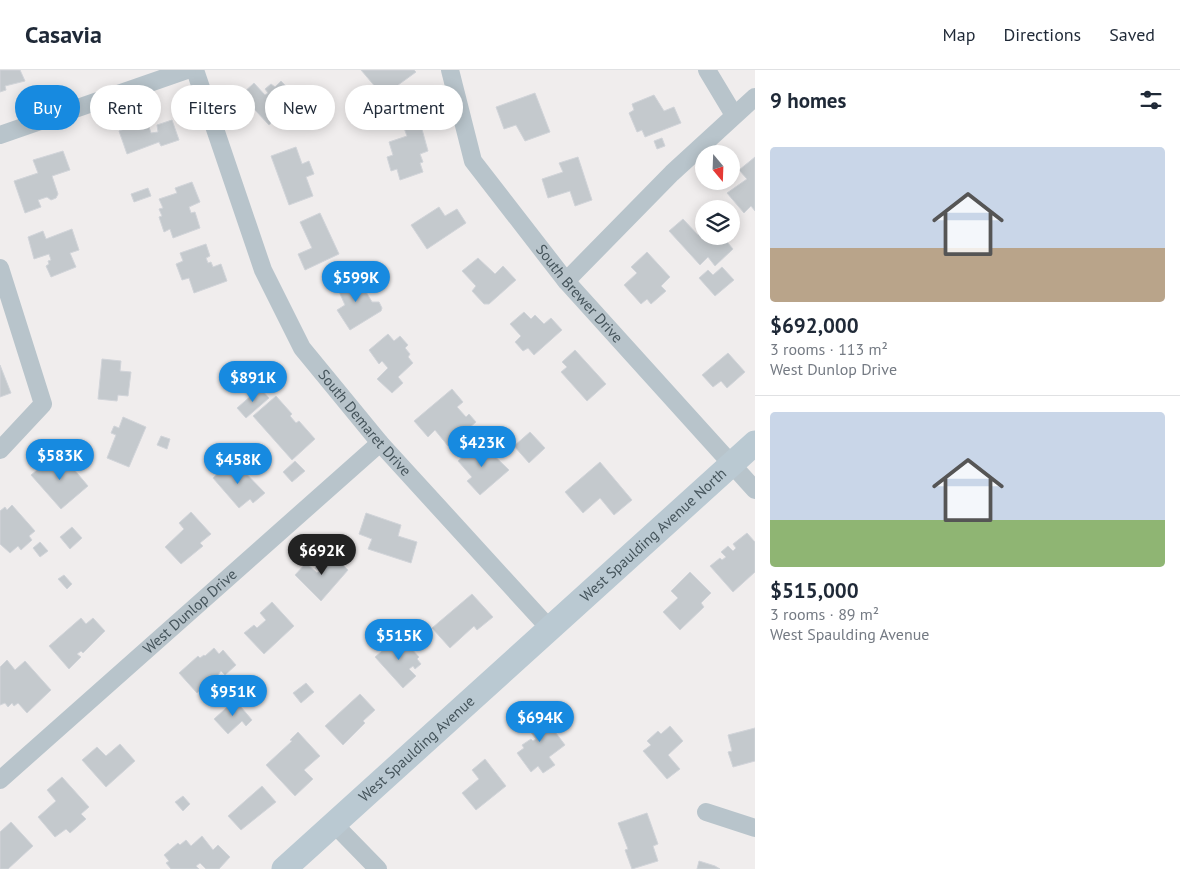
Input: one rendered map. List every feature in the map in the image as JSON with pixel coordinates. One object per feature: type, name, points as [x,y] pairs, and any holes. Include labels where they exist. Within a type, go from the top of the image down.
[{"type":"street","points":[[0,135],[187,70]]},
{"type":"street","name":"South Demaret Drive","points":[[195,70],[267,279],[302,348],[380,443],[550,629]]},
{"type":"street","name":"South Brewer Drive","points":[[450,70],[473,161],[566,281],[755,490]]},
{"type":"street","points":[[707,70],[734,115]]},
{"type":"street","points":[[566,281],[672,173],[755,97]]},
{"type":"street","points":[[0,268],[43,404],[0,450]]},
{"type":"street","name":"West Spaulding Avenue North","points":[[550,629],[755,442]]},
{"type":"street","name":"West Dunlop Drive","points":[[0,780],[380,443]]},
{"type":"street","name":"West Spaulding Avenue","points":[[284,869],[550,629]]},
{"type":"street","points":[[706,812],[755,828]]},
{"type":"street","points":[[334,824],[378,869]]},
{"type":"building","points":[[0,70],[20,70],[25,81],[5,86],[6,90],[0,92]]},
{"type":"building","points":[[361,70],[414,70],[416,72],[398,85],[374,85]]},
{"type":"building","points":[[254,83],[265,95],[265,121],[255,110],[255,85],[252,85]]},
{"type":"building","points":[[535,93],[550,132],[525,141],[516,125],[504,129],[496,107]]},
{"type":"building","points":[[654,95],[664,111],[674,107],[681,123],[645,137],[642,130],[637,132],[629,113],[634,110],[632,104]]},
{"type":"building","points":[[171,120],[171,130],[176,130],[179,140],[161,146],[159,142],[127,154],[119,131],[150,130],[151,133],[158,132],[158,130],[161,130],[161,124]]},
{"type":"building","points":[[405,130],[422,130],[428,151],[420,154],[423,162],[420,163],[423,172],[400,180],[397,169],[391,171],[387,157],[393,155],[389,142],[407,136]]},
{"type":"building","points":[[662,138],[665,146],[657,149],[654,141]]},
{"type":"building","points":[[296,147],[302,164],[309,161],[314,174],[306,177],[313,196],[289,205],[271,156]]},
{"type":"building","points":[[63,151],[70,170],[52,176],[58,194],[56,198],[51,200],[47,197],[38,200],[41,207],[25,213],[14,181],[38,173],[33,160]]},
{"type":"building","points":[[578,157],[592,200],[575,206],[570,191],[548,198],[542,179],[563,172],[559,163]]},
{"type":"building","points":[[755,157],[755,211],[751,206],[744,213],[740,208],[740,200],[733,200],[727,193],[731,190],[740,190],[740,184],[747,179],[740,169]]},
{"type":"building","points":[[192,182],[200,202],[189,207],[191,213],[195,212],[200,228],[173,238],[170,229],[164,232],[159,217],[162,216],[159,209],[163,208],[159,199],[177,193],[175,188]]},
{"type":"building","points":[[148,188],[151,196],[134,202],[131,194]]},
{"type":"building","points":[[439,207],[445,216],[457,209],[466,223],[427,249],[411,225]]},
{"type":"building","points":[[320,213],[339,254],[305,270],[298,254],[312,248],[300,222]]},
{"type":"building","points":[[683,219],[695,232],[695,245],[730,245],[733,249],[715,266],[708,257],[700,265],[669,231]]},
{"type":"building","points":[[72,229],[79,250],[70,253],[76,267],[51,277],[46,266],[49,264],[48,261],[51,260],[49,254],[34,259],[28,237],[43,231],[46,239]]},
{"type":"building","points":[[206,244],[210,256],[206,258],[208,263],[211,262],[213,267],[221,264],[227,281],[194,293],[189,278],[182,280],[176,264],[183,261],[180,253]]},
{"type":"building","points":[[647,252],[670,277],[661,286],[666,291],[651,304],[647,299],[641,304],[624,285],[637,273],[631,267]]},
{"type":"building","points":[[478,258],[495,274],[503,266],[516,280],[489,304],[484,304],[472,291],[476,286],[462,271]]},
{"type":"building","points":[[722,267],[734,280],[715,296],[699,278],[708,270],[713,275]]},
{"type":"building","points":[[356,275],[372,302],[379,302],[382,308],[381,311],[350,330],[337,310],[345,305],[337,287]]},
{"type":"building","points":[[524,312],[531,319],[535,315],[544,324],[551,318],[562,330],[534,355],[528,348],[523,351],[515,342],[521,336],[510,324]]},
{"type":"building","points":[[388,334],[394,341],[400,336],[408,345],[405,348],[410,354],[408,357],[413,363],[398,377],[403,383],[392,393],[377,379],[388,368],[382,361],[379,364],[369,350]]},
{"type":"building","points":[[575,350],[606,384],[587,401],[561,372],[567,367],[562,362]]},
{"type":"building","points":[[728,353],[745,372],[727,388],[721,381],[713,387],[702,375]]},
{"type":"building","points":[[102,359],[121,361],[120,371],[131,372],[128,396],[118,395],[117,401],[98,399]]},
{"type":"building","points":[[0,365],[11,393],[0,397]]},
{"type":"building","points":[[260,388],[269,398],[246,418],[237,408]]},
{"type":"building","points":[[452,389],[463,402],[457,407],[466,417],[469,414],[476,422],[448,446],[435,430],[428,437],[414,421]]},
{"type":"building","points":[[276,396],[292,414],[290,416],[296,423],[299,421],[315,439],[292,460],[253,416]]},
{"type":"building","points":[[123,417],[146,427],[129,467],[107,458],[116,435],[111,433],[114,426],[119,428]]},
{"type":"building","points":[[530,432],[545,448],[529,463],[514,446]]},
{"type":"building","points":[[161,436],[170,439],[167,449],[157,445]]},
{"type":"building","points":[[480,442],[509,470],[480,495],[467,481],[472,477],[458,461]]},
{"type":"building","points":[[61,454],[88,486],[61,509],[31,475],[49,460],[51,462]]},
{"type":"building","points":[[233,460],[265,493],[253,503],[250,499],[239,508],[213,478]]},
{"type":"building","points":[[295,461],[305,471],[292,482],[283,472]]},
{"type":"building","points":[[600,462],[632,500],[614,515],[600,498],[583,513],[565,492]]},
{"type":"building","points":[[12,505],[35,531],[29,536],[32,540],[21,550],[18,546],[10,553],[0,544],[0,511],[5,507],[7,510]]},
{"type":"building","points":[[191,512],[211,534],[200,543],[203,546],[181,564],[165,547],[184,529],[179,523]]},
{"type":"building","points":[[366,513],[401,525],[398,536],[417,542],[411,563],[368,549],[372,539],[359,534]]},
{"type":"building","points":[[72,527],[82,538],[70,549],[60,537]]},
{"type":"building","points":[[747,533],[755,542],[755,572],[733,592],[710,566],[720,558],[722,560],[726,557],[721,552],[728,546],[733,551],[736,548],[733,544]]},
{"type":"building","points":[[40,542],[48,551],[40,557],[33,548]]},
{"type":"building","points":[[328,551],[348,570],[321,601],[295,575],[306,563],[317,573],[319,571],[315,568],[321,562],[324,566],[326,564],[321,559]]},
{"type":"building","points":[[690,572],[711,593],[701,603],[704,607],[680,630],[663,612],[678,598],[671,591]]},
{"type":"building","points":[[64,575],[72,584],[67,589],[58,579]]},
{"type":"building","points":[[472,594],[493,617],[477,630],[474,626],[450,648],[432,628]]},
{"type":"building","points":[[272,602],[294,626],[264,654],[244,633],[254,625],[257,628],[266,620],[260,613]]},
{"type":"building","points":[[81,618],[86,624],[93,618],[105,631],[83,653],[81,651],[77,654],[81,657],[69,669],[49,646]]},
{"type":"building","points":[[400,636],[419,657],[417,659],[421,664],[415,669],[413,666],[409,669],[416,676],[403,688],[375,657]]},
{"type":"building","points":[[214,648],[219,654],[223,650],[236,665],[225,675],[221,671],[218,675],[222,679],[213,688],[209,683],[197,693],[179,673],[198,656],[200,658],[205,656]]},
{"type":"building","points":[[7,660],[15,670],[25,661],[51,690],[27,713],[18,703],[14,706],[12,703],[8,707],[5,703],[0,705],[0,667]]},
{"type":"building","points":[[306,683],[314,692],[301,703],[293,693]]},
{"type":"building","points":[[360,694],[375,710],[343,745],[325,726]]},
{"type":"building","points":[[235,700],[252,720],[246,726],[242,721],[228,734],[214,719]]},
{"type":"building","points":[[537,708],[565,745],[549,757],[555,765],[543,773],[538,766],[531,772],[517,753],[524,748],[522,745],[531,739],[533,741],[536,739],[521,720]]},
{"type":"building","points":[[670,726],[683,741],[668,755],[680,769],[667,779],[643,751],[651,745],[647,741],[658,731],[661,734]]},
{"type":"building","points":[[755,728],[755,761],[733,767],[728,752],[732,751],[728,735]]},
{"type":"building","points":[[298,732],[320,756],[304,770],[313,779],[295,796],[266,765],[292,741],[290,740]]},
{"type":"building","points":[[120,744],[135,761],[106,787],[82,760],[97,747],[106,756]]},
{"type":"building","points":[[485,759],[506,786],[476,810],[462,793],[479,779],[472,770]]},
{"type":"building","points":[[62,777],[89,807],[81,814],[86,819],[70,833],[66,829],[55,837],[38,817],[56,801],[47,790]]},
{"type":"building","points":[[262,786],[276,802],[241,830],[228,816]]},
{"type":"building","points":[[183,796],[190,804],[183,811],[175,802]]},
{"type":"building","points":[[647,813],[658,844],[653,846],[658,861],[632,869],[625,850],[628,849],[618,823]]},
{"type":"building","points":[[11,822],[33,846],[8,869],[0,869],[0,832]]},
{"type":"building","points":[[202,836],[213,850],[218,845],[230,857],[219,869],[206,869],[200,863],[196,866],[199,869],[171,869],[166,863],[169,861],[164,855],[178,843],[180,845],[186,840],[191,846]]},
{"type":"building","points":[[699,861],[715,866],[720,869],[697,869]]}]
